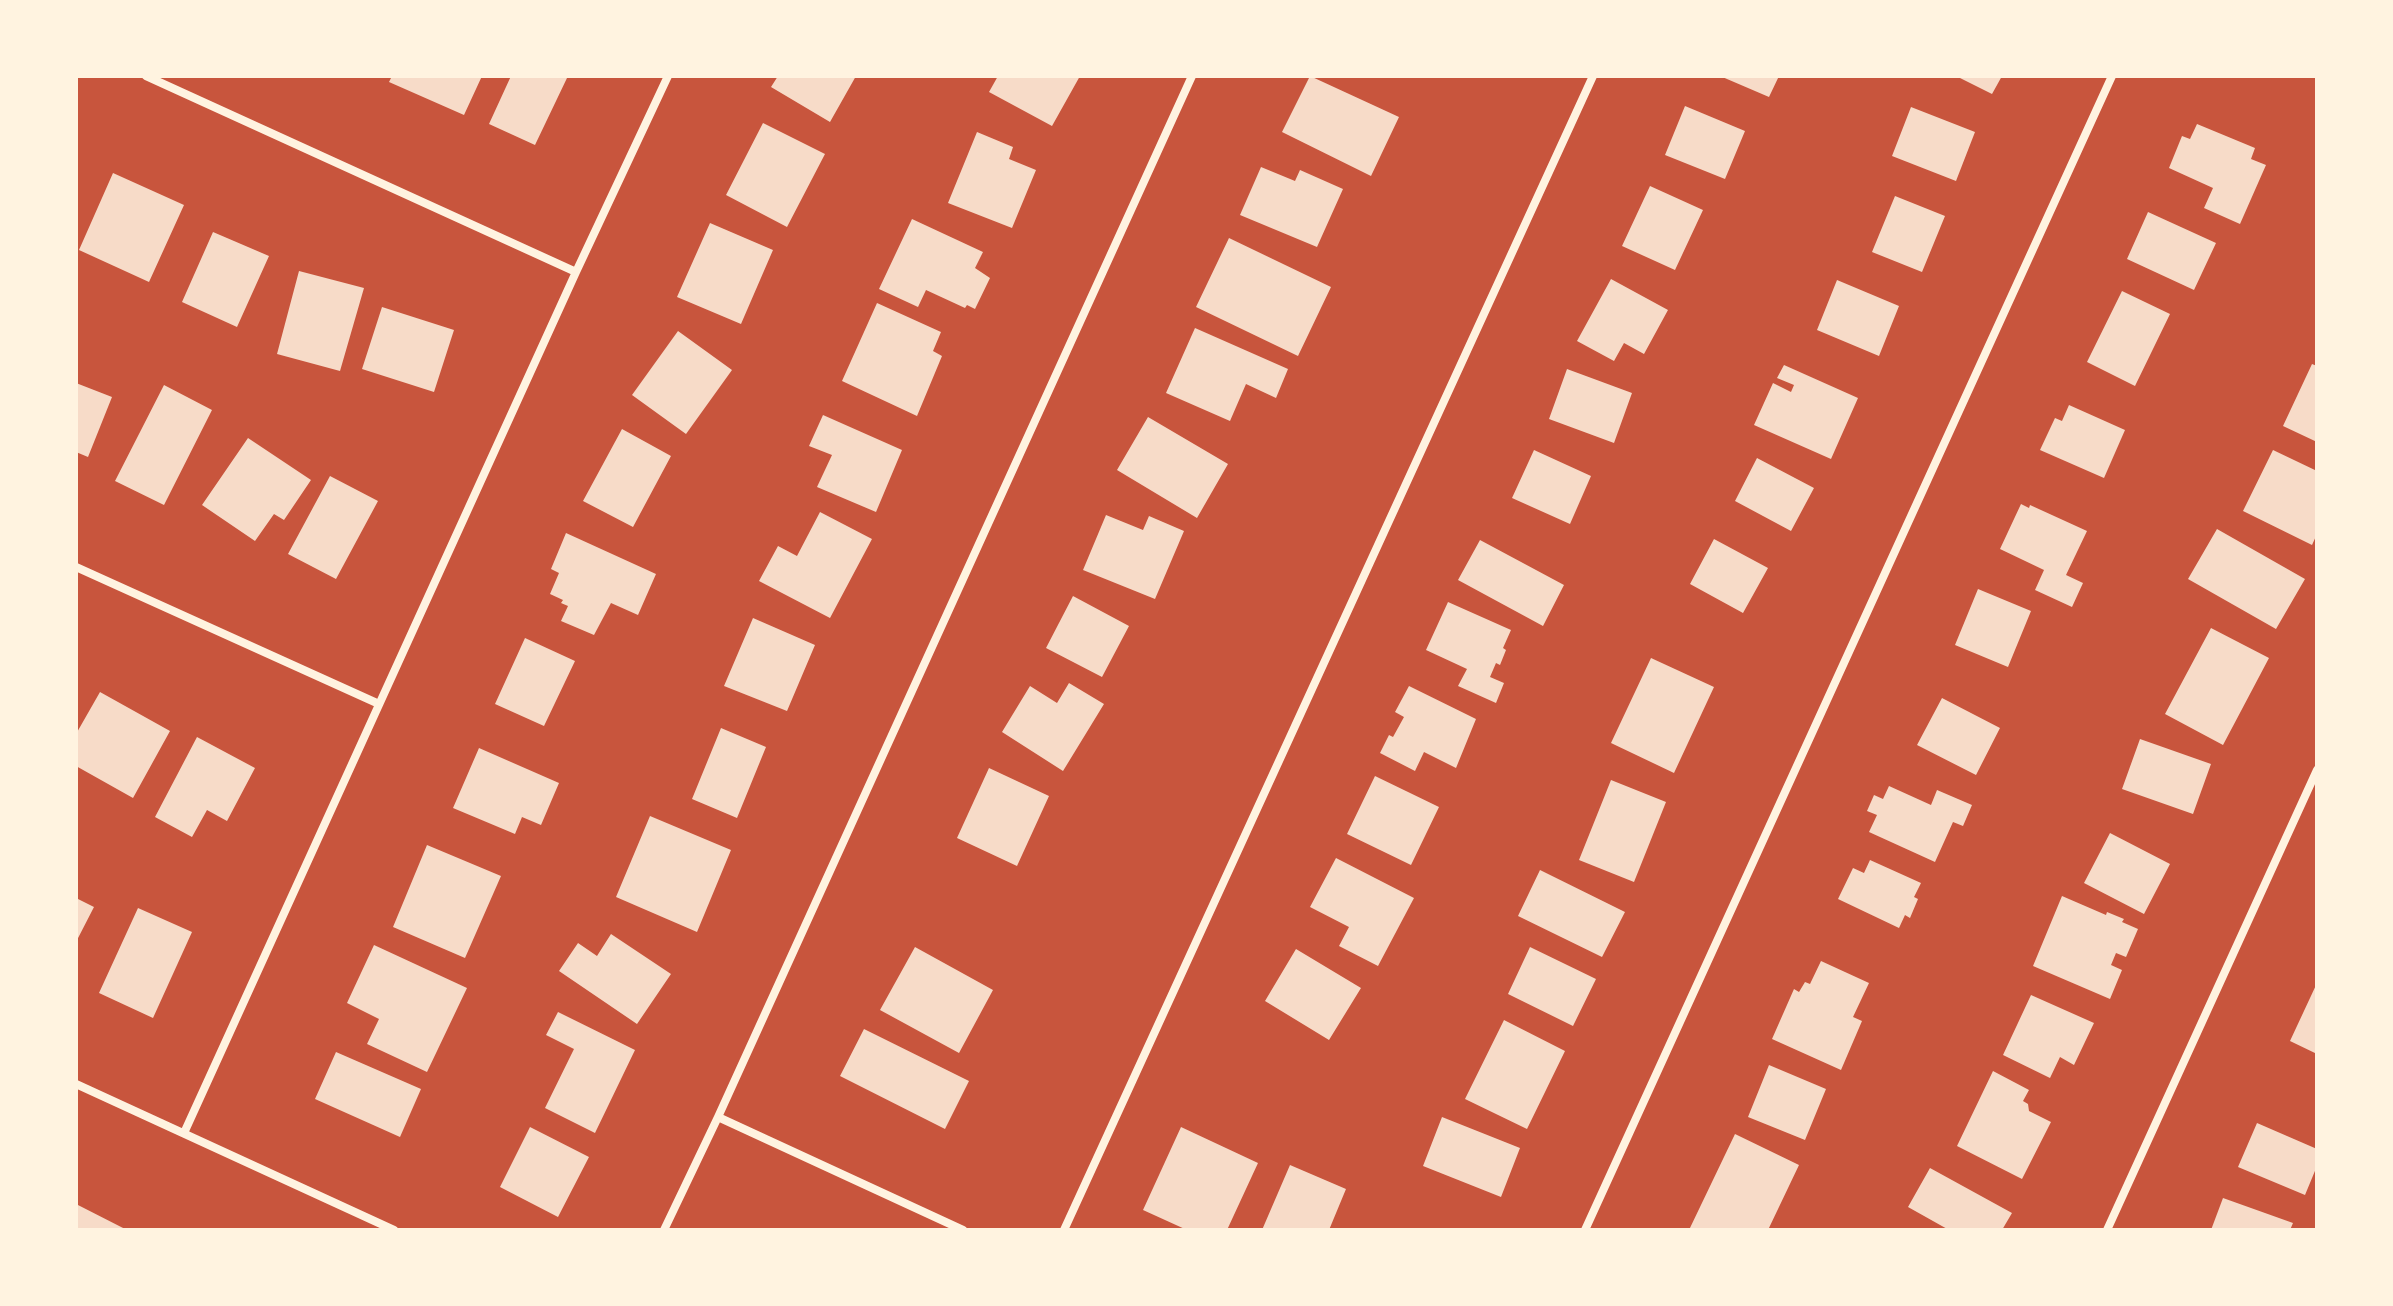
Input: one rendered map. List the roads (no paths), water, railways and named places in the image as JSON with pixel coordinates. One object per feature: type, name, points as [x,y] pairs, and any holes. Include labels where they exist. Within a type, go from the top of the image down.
[{"type":"street","points":[[146,76],[576,272]]},
{"type":"street","points":[[184,1133],[668,76]]},
{"type":"street","points":[[664,1230],[1192,76]]},
{"type":"street","points":[[1064,1230],[1593,76]]},
{"type":"street","points":[[1585,1230],[2112,76]]},
{"type":"street","points":[[76,567],[379,704]]},
{"type":"street","points":[[2107,1230],[2317,770]]},
{"type":"street","points":[[76,1084],[394,1230]]},
{"type":"street","points":[[718,1117],[963,1230]]}]
